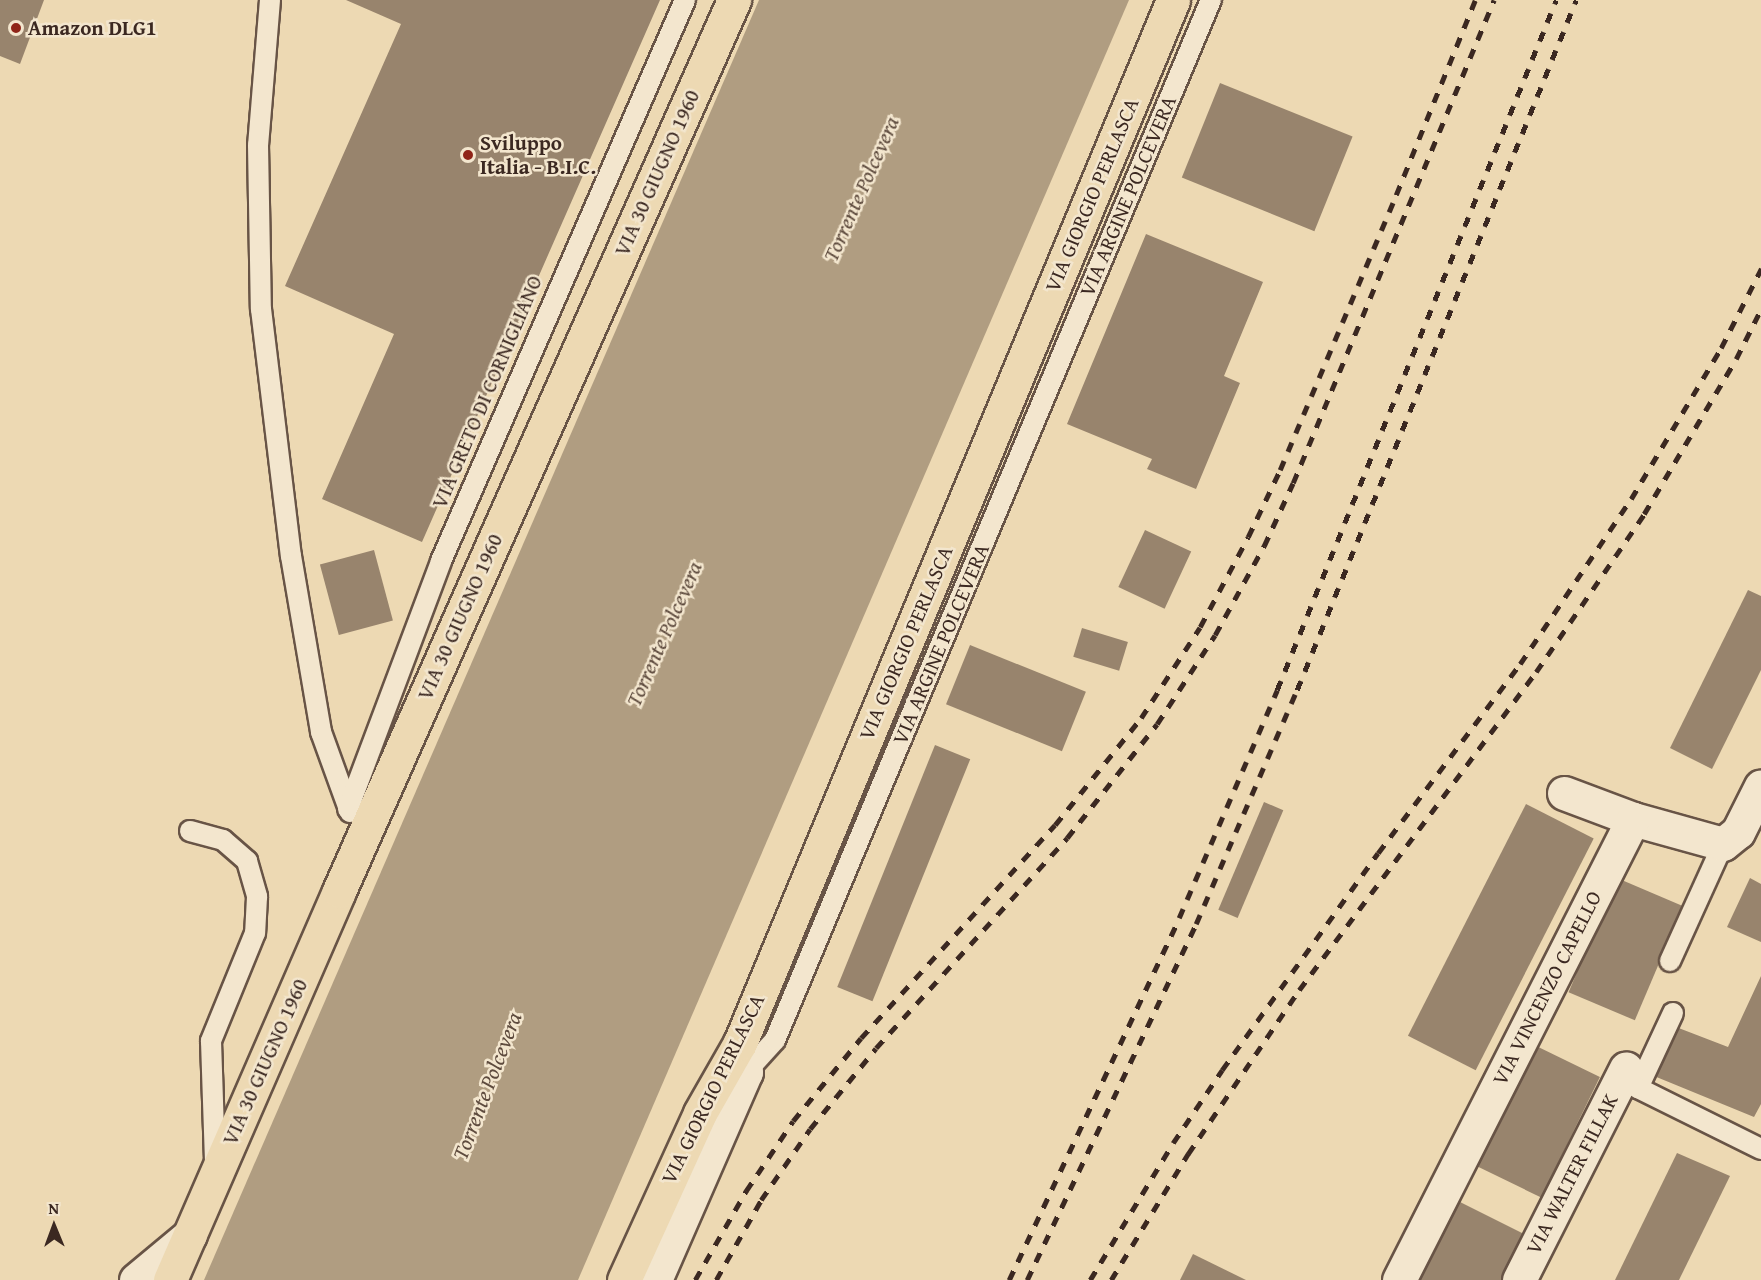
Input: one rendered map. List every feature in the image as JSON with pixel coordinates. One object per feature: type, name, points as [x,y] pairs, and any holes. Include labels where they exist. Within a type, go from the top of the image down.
[{"type":"main road","name":"VIA 30 GIUGNO 1960","points":[[170,1280],[361,842],[734,0]]},
{"type":"main road","name":"VIA GIORGIO PERLASCA","points":[[624,1280],[700,1113],[743,1058],[1173,0]]},
{"type":"street","points":[[1564,793],[1633,819],[1741,840],[1761,786]]},
{"type":"street","name":"VIA VINCENZO CAPELLO","points":[[1399,1280],[1633,819]]},
{"type":"street","name":"VIA ARGINE POLCEVERA","points":[[655,1280],[743,1058]]},
{"type":"street","name":"VIA WALTER FILLAK","points":[[1519,1280],[1626,1068]]},
{"type":"street","name":"VIA 30 GIUGNO 1960","points":[[136,1280],[190,1235]]},
{"type":"lane","points":[[270,0],[258,145],[261,309],[291,556],[321,732],[361,842]]},
{"type":"lane","name":"VIA GRETO DI CORNIGLIANO","points":[[348,809],[441,561],[685,0]]},
{"type":"lane","name":"VIA ARGINE POLCEVERA","points":[[743,1058],[775,1040],[1211,0]]},
{"type":"lane","points":[[190,831],[223,840],[247,861],[257,897],[255,933],[211,1041],[216,1174]]},
{"type":"lane","points":[[1670,962],[1741,840]]},
{"type":"lane","points":[[1673,1012],[1638,1088],[1761,1149]]},
{"type":"water","name":"Torrente Polcevera","points":[[759,0],[1129,0],[578,1280],[204,1280]]},
{"type":"building","name":"Amazon DLG1","points":[[0,0],[44,0],[20,64],[0,56]]},
{"type":"building","name":"Sviluppo Italia - B.I.C.","points":[[346,0],[660,0],[422,542],[322,499],[394,334],[285,286],[401,24]]},
{"type":"building","points":[[1220,83],[1353,137],[1314,231],[1182,178]]},
{"type":"building","points":[[1146,234],[1263,282],[1224,376],[1240,383],[1196,489],[1147,469],[1152,459],[1067,424]]},
{"type":"building","points":[[1145,530],[1191,552],[1165,609],[1118,587]]},
{"type":"building","points":[[374,550],[393,621],[339,635],[320,564]]},
{"type":"building","points":[[1748,590],[1761,596],[1761,670],[1712,769],[1670,748]]},
{"type":"building","points":[[1082,628],[1128,642],[1119,671],[1073,657]]},
{"type":"building","points":[[970,645],[1086,692],[1062,751],[946,704]]},
{"type":"building","points":[[935,745],[970,759],[872,1001],[837,987]]},
{"type":"building","points":[[1264,802],[1283,810],[1238,918],[1218,910]]},
{"type":"building","points":[[1526,804],[1594,839],[1476,1070],[1408,1036]]},
{"type":"building","points":[[1617,878],[1683,906],[1635,1020],[1569,992]]},
{"type":"building","points":[[1750,878],[1761,884],[1761,942],[1727,927]]},
{"type":"building","points":[[1761,976],[1761,1104],[1754,1117],[1654,1076],[1676,1027],[1728,1047]]},
{"type":"building","points":[[1528,1042],[1600,1077],[1541,1198],[1469,1162]]},
{"type":"building","points":[[1677,1153],[1730,1176],[1679,1280],[1615,1280]]},
{"type":"building","points":[[1450,1197],[1524,1234],[1501,1280],[1408,1280]]},
{"type":"building","points":[[1193,1254],[1246,1280],[1180,1280]]},
{"type":"railway","points":[[695,1280],[746,1191],[793,1121],[861,1038],[1055,825],[1141,718],[1200,627],[1248,537],[1280,470],[1475,0]]},
{"type":"railway","points":[[716,1280],[761,1200],[810,1129],[876,1048],[1067,838],[1157,724],[1215,635],[1264,546],[1293,483],[1494,0]]},
{"type":"railway","points":[[1009,1280],[1179,918],[1277,690],[1556,0]]},
{"type":"railway","points":[[1027,1280],[1196,924],[1297,690],[1576,0]]},
{"type":"railway","points":[[1090,1280],[1173,1143],[1222,1070],[1378,853],[1520,664],[1631,499],[1721,348],[1761,269]]},
{"type":"railway","points":[[1111,1280],[1188,1154],[1299,990],[1536,672],[1644,514],[1736,359],[1761,309]]},
{"type":"place","name":"Amazon DLG1","points":[[16,28]]},
{"type":"place","name":"Sviluppo Italia - B.I.C.","points":[[468,155]]}]
